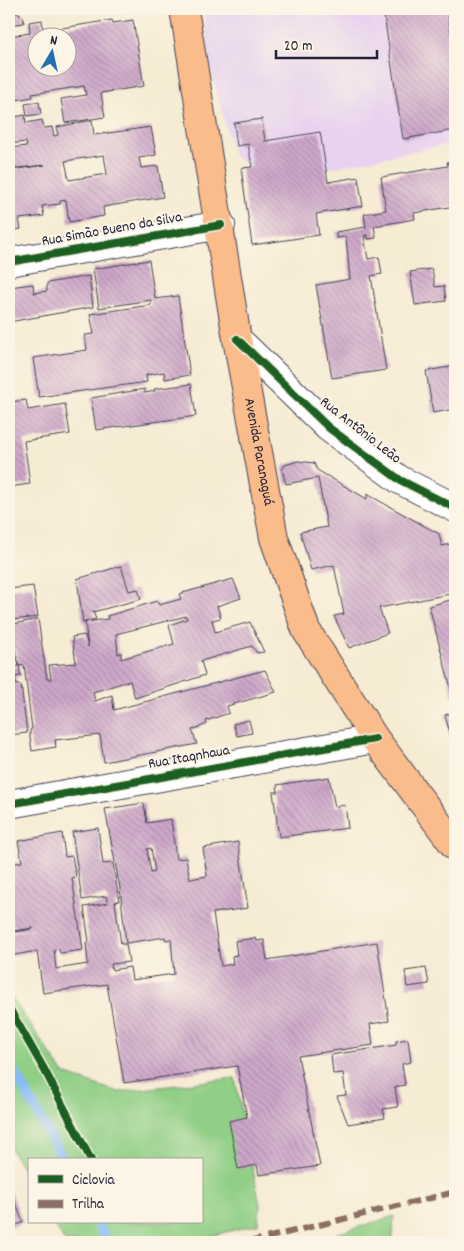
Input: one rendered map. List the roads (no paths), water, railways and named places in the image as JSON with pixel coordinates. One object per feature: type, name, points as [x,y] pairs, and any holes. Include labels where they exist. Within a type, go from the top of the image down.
[{"type":"main road","name":"Avenida Paranaguá","points":[[184,9],[221,225],[237,339],[274,538],[306,630],[374,739],[455,846]]},
{"type":"street","name":"Rua Simão Bueno da Silva","points":[[9,262],[221,225]]},
{"type":"street","name":"Rua Antônio Leão","points":[[237,339],[329,428],[400,480],[455,508]]},
{"type":"street","name":"Rua Itaqnhaua","points":[[9,804],[374,739]]},
{"type":"waterway","points":[[9,1061],[62,1158]]},
{"type":"waterway","points":[[98,1224],[107,1242]]}]
